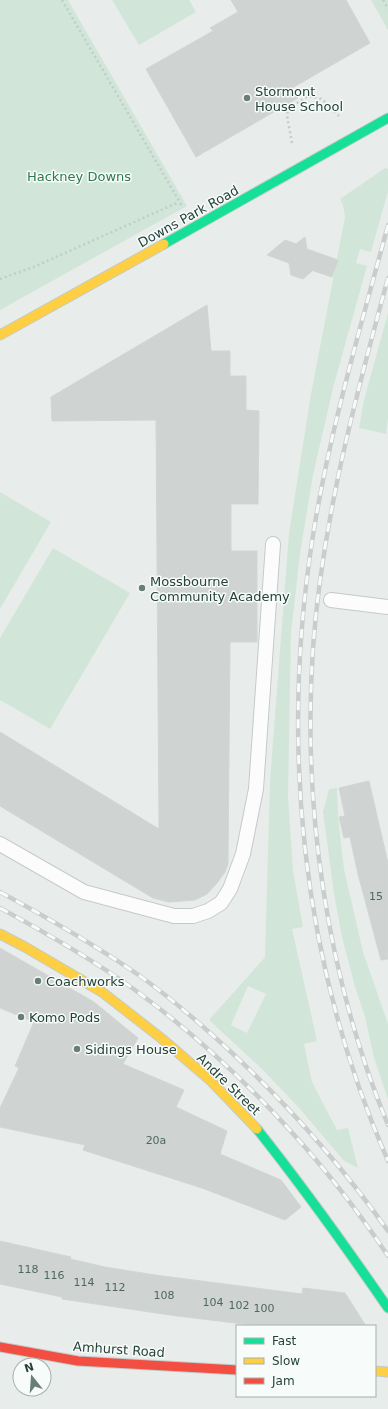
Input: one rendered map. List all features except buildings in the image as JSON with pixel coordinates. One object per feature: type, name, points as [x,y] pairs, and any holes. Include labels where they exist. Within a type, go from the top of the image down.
[{"type":"street","name":"Downs Park Road","points":[[0,335],[194,228],[388,118]]},
{"type":"street","name":"Andre Street","points":[[0,934],[102,992],[161,1038],[210,1080],[255,1127],[297,1180],[388,1308]]},
{"type":"street","name":"Amhurst Road","points":[[0,1347],[78,1361],[236,1370]]},
{"type":"street","points":[[376,1371],[388,1372]]},
{"type":"lane","points":[[0,844],[84,892],[174,916],[193,916],[208,911],[221,903],[230,889],[243,854],[256,789],[273,544]]},
{"type":"lane","points":[[331,600],[388,606]]},
{"type":"path","points":[[62,0],[194,228]]},
{"type":"path","points":[[383,0],[388,9]]},
{"type":"path","points":[[293,150],[287,116],[288,109],[308,96],[322,99],[343,120]]},
{"type":"path","points":[[0,279],[36,266],[179,202]]},
{"type":"green space","name":"Hackney Downs","points":[[0,0],[68,0],[187,206],[0,310]]},
{"type":"green space","points":[[112,0],[189,0],[196,12],[139,45]]},
{"type":"green space","points":[[371,0],[388,0],[388,30]]},
{"type":"green space","points":[[385,168],[388,169],[388,191],[371,252],[360,249],[356,263],[367,266],[333,388],[313,475],[300,554],[291,633],[288,797],[293,871],[303,927],[292,929],[317,1041],[304,1044],[312,1082],[337,1130],[348,1128],[358,1168],[344,1161],[300,1109],[261,1068],[209,1020],[265,957],[270,781],[289,533],[311,394],[345,217],[343,205],[340,199]],"holes":[[[248,986],[266,994],[247,1033],[231,1025]]]},
{"type":"green space","points":[[388,313],[388,418],[386,434],[359,428],[364,400]]},
{"type":"green space","points":[[0,492],[51,522],[0,609]]},
{"type":"green space","points":[[53,548],[130,593],[50,729],[0,700],[0,638]]},
{"type":"green space","points":[[337,788],[338,817],[344,869],[363,952],[388,1024],[388,1099],[374,1058],[365,1017],[355,987],[342,937],[334,894],[323,812],[329,789]]},
{"type":"railway","points":[[388,225],[347,376],[321,491],[314,529],[304,609],[299,690],[299,771],[305,851],[317,930],[335,1008],[358,1085],[388,1161]]},
{"type":"railway","points":[[388,278],[352,415],[332,507],[317,601],[313,648],[311,708],[312,769],[316,830],[324,891],[335,951],[349,1011],[367,1069],[388,1125]]},
{"type":"railway","points":[[0,892],[106,953],[140,976],[198,1022],[253,1073],[294,1115],[352,1183],[388,1231]]},
{"type":"railway","points":[[0,908],[69,947],[119,979],[171,1018],[206,1047],[273,1112],[305,1147],[334,1182],[388,1256]]},
{"type":"traffic: fast","points":[[164,244],[388,118]]},
{"type":"traffic: fast","points":[[257,1129],[324,1217],[388,1308]]},
{"type":"traffic: slow","points":[[0,335],[164,244]]},
{"type":"traffic: slow","points":[[0,934],[102,992],[161,1038],[210,1080],[257,1129]]},
{"type":"traffic: slow","points":[[376,1371],[388,1372]]},
{"type":"traffic: jam","points":[[0,1347],[78,1361],[236,1370]]},
{"type":"place","name":"Stormont House School","points":[[247,98]]},
{"type":"place","name":"Mossbourne Community Academy","points":[[142,588]]},
{"type":"place","name":"Coachworks","points":[[38,981]]},
{"type":"place","name":"Komo Pods","points":[[21,1017]]},
{"type":"place","name":"Sidings House","points":[[77,1049]]}]
